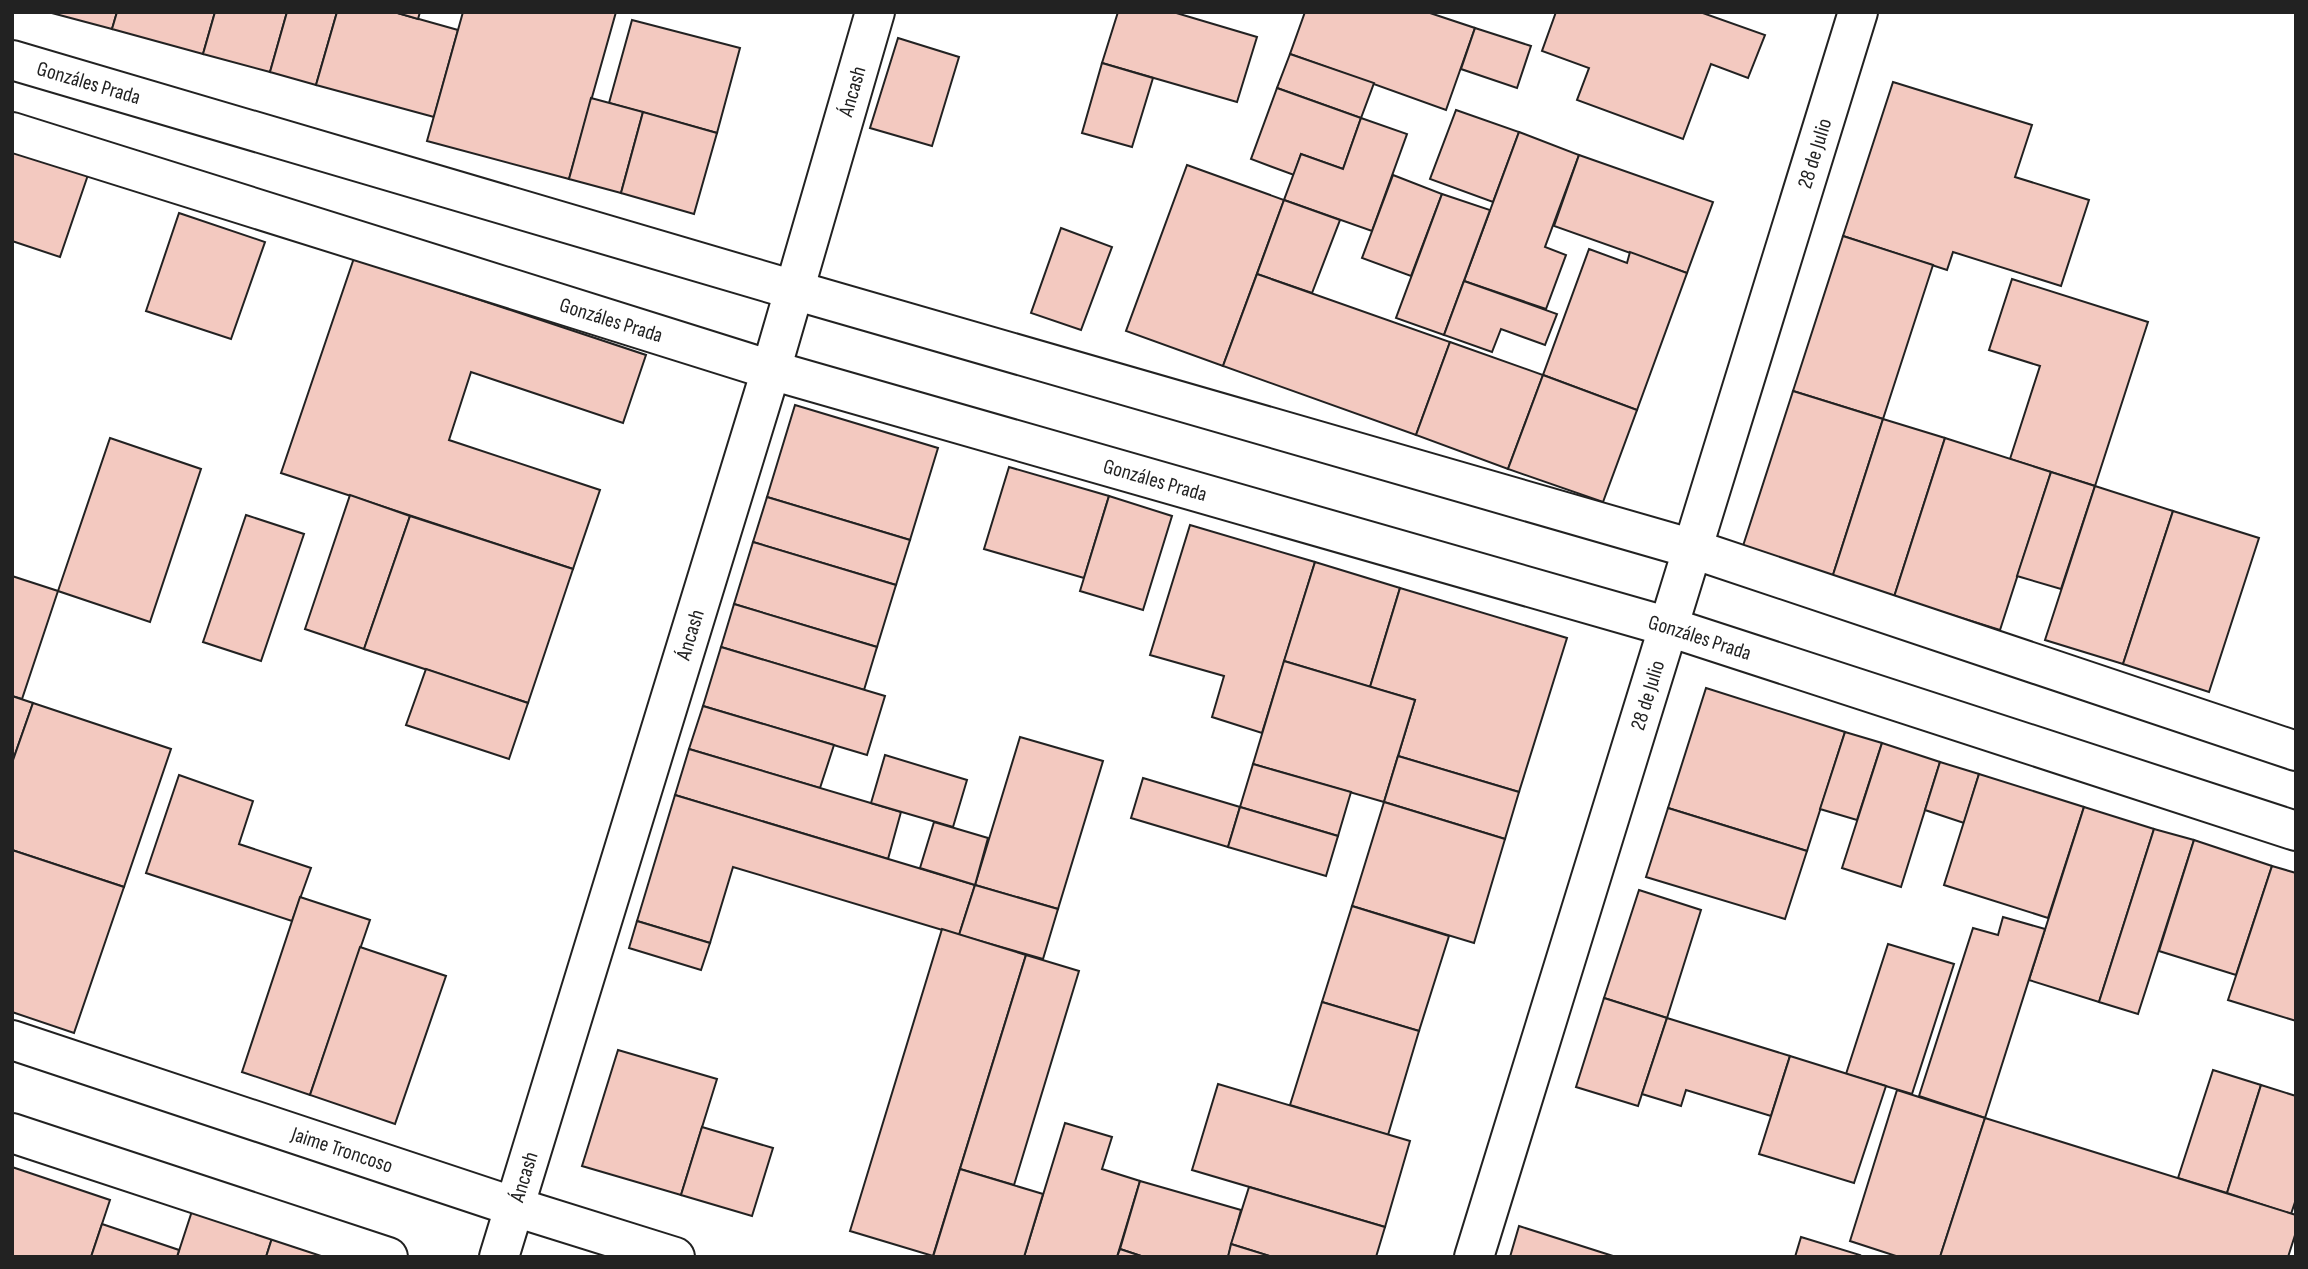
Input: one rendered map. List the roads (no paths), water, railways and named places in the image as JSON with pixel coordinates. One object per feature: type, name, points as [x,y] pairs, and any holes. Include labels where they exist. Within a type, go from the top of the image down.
[{"type":"street","name":"Áncash","points":[[499,1257],[771,370],[875,12]]},
{"type":"street","name":"28 de Julio","points":[[1474,1257],[1858,12]]},
{"type":"street","name":"Gonzáles Prada","points":[[12,60],[794,290],[1693,549],[2296,751]]},
{"type":"street","name":"Gonzáles Prada","points":[[12,132],[771,370],[1669,627],[2296,831]]},
{"type":"street","name":"Jaime Troncoso","points":[[12,1040],[515,1207],[675,1257]]},
{"type":"street","points":[[12,1133],[388,1257]]}]
